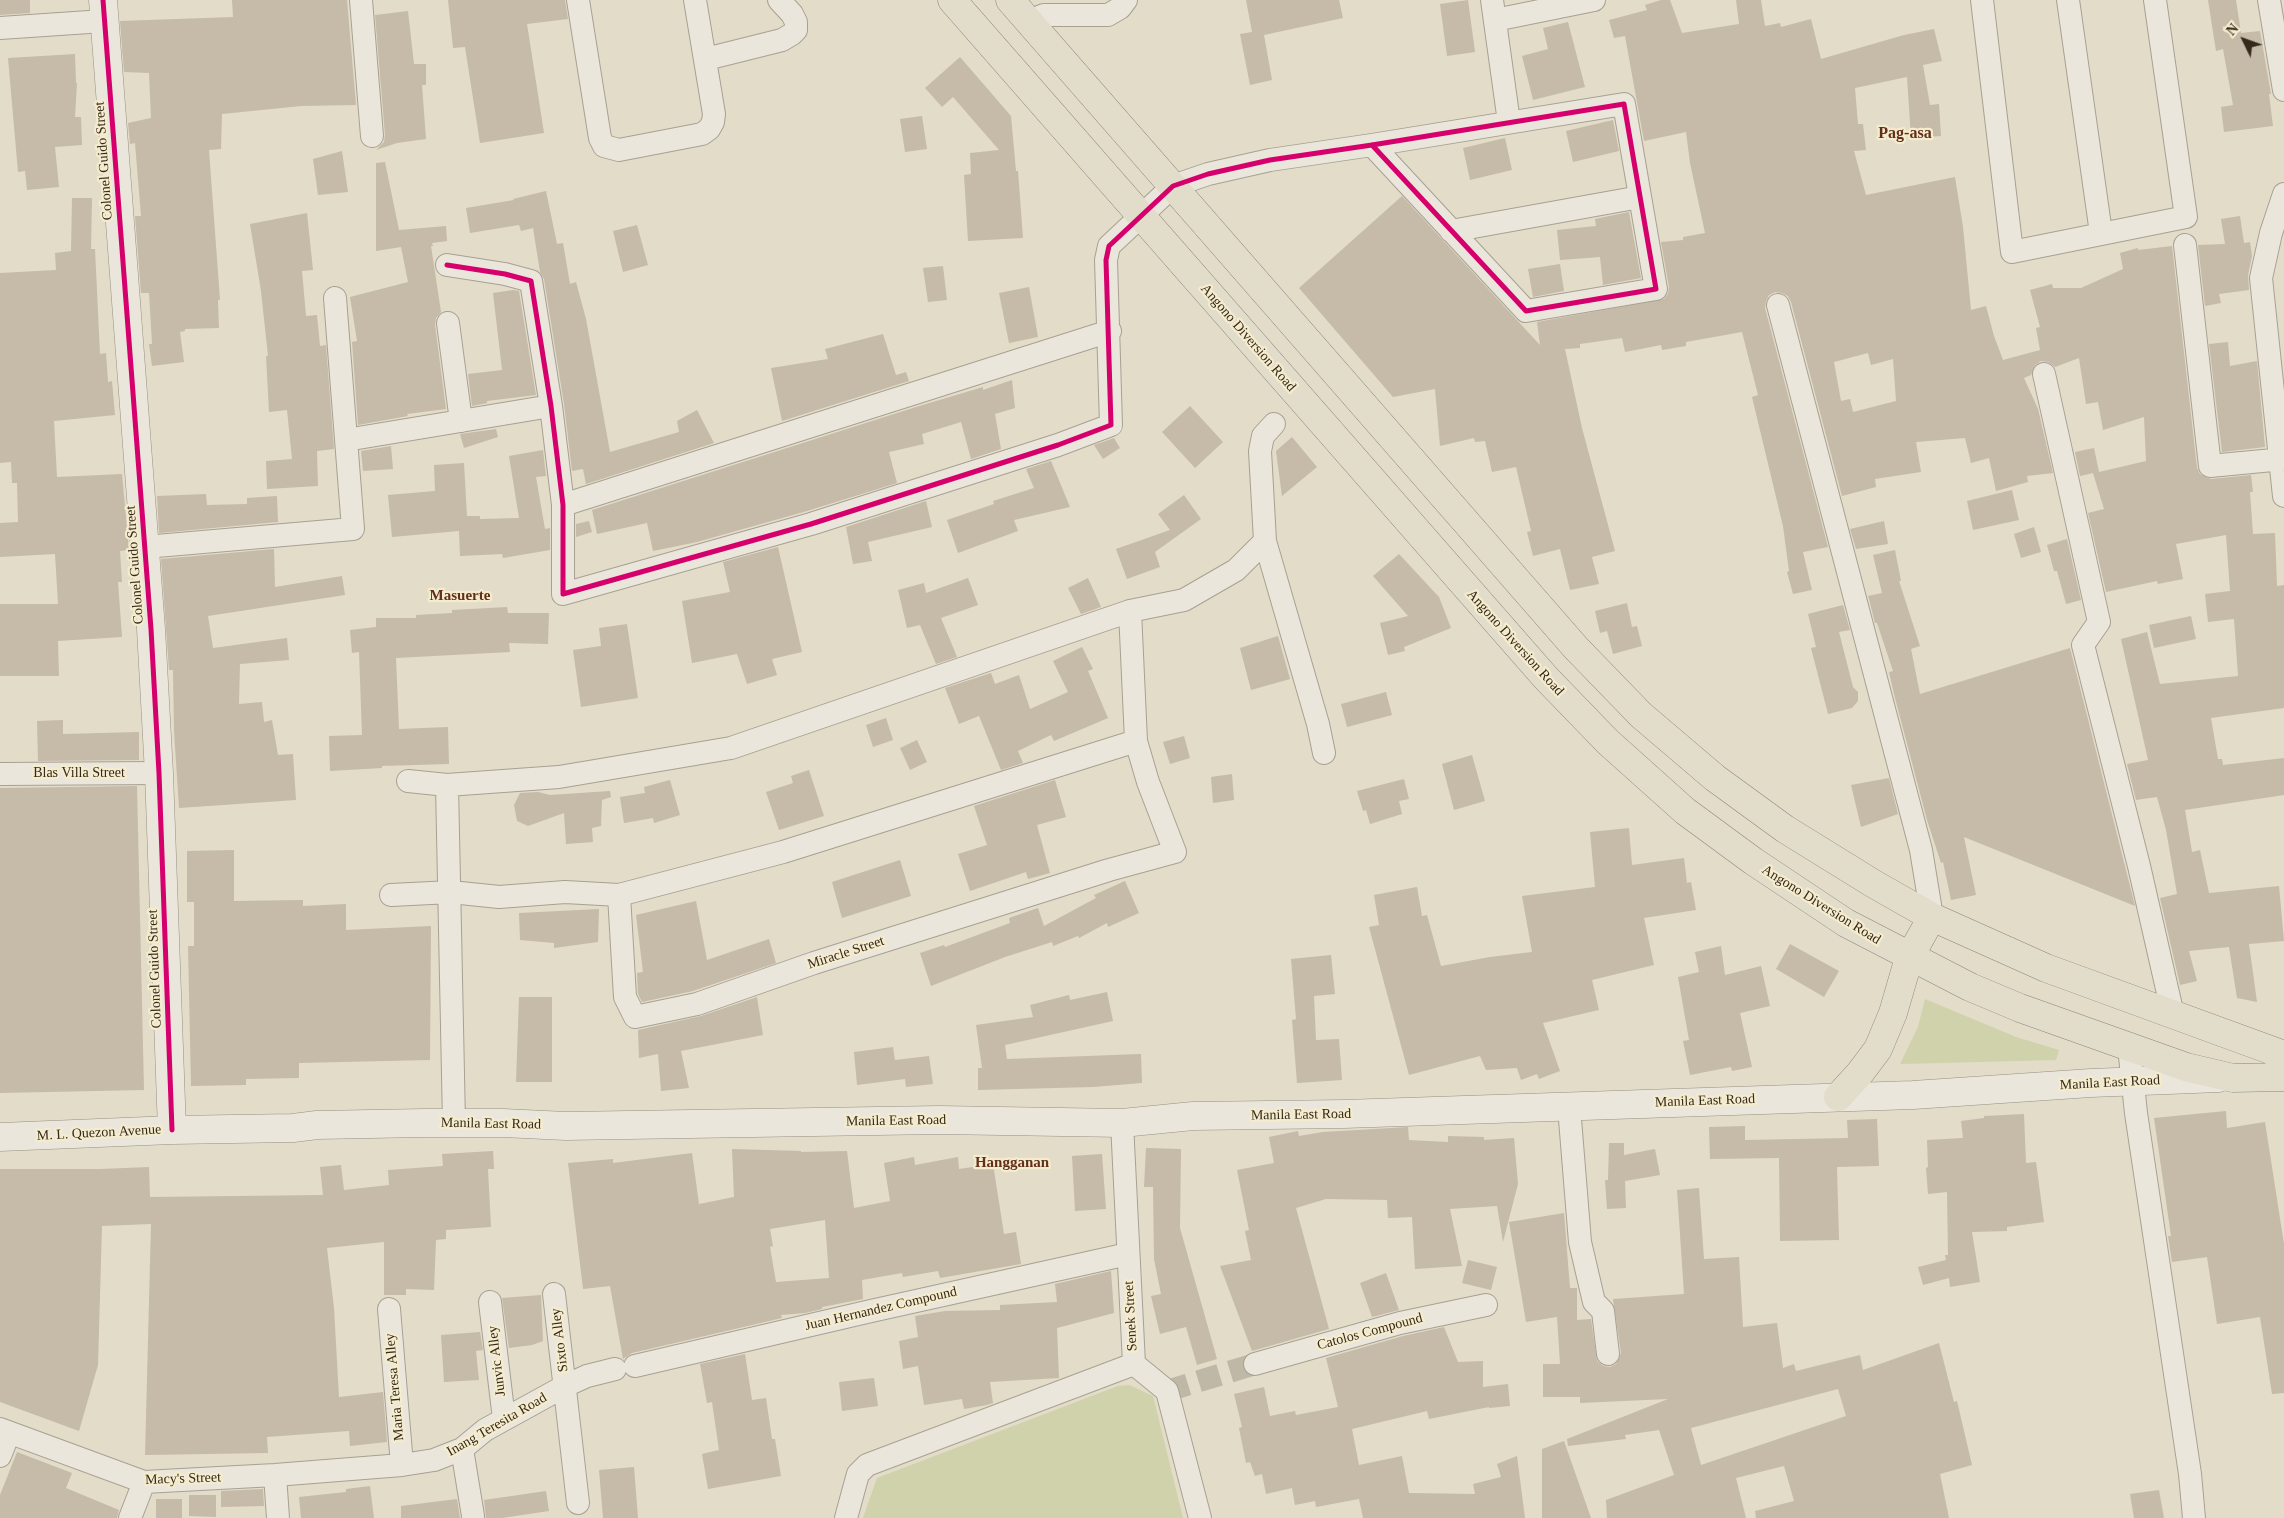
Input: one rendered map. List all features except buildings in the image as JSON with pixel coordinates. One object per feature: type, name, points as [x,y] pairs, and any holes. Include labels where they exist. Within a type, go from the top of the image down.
[{"type":"main road","name":"Angono Diversion Road","points":[[952,0],[1496,622],[1581,714],[1643,775],[1685,811],[1753,861],[1846,923],[1909,958],[2020,1008],[2186,1067],[2233,1078]]},
{"type":"main road","points":[[977,28],[1010,0],[1576,648],[1615,690],[1671,742],[1714,778],[1785,829],[1932,917],[2046,968],[2284,1055]]},
{"type":"main road","name":"Colonel Guido Street","points":[[104,10],[159,773],[172,1130]]},
{"type":"main road","points":[[1643,775],[1671,742]]},
{"type":"main road","points":[[1838,1097],[1860,1073],[1878,1049],[1893,1014],[1909,958],[1932,917]]},
{"type":"main road","name":"Manila East Road","points":[[317,1125],[503,1122],[566,1126],[939,1120],[1122,1123],[1193,1116],[1344,1114],[1913,1095],[2132,1082],[2284,1077]]},
{"type":"main road","name":"M. L. Quezon Avenue","points":[[0,1138],[172,1130],[293,1128],[317,1125]]},
{"type":"street","points":[[361,0],[372,136]]},
{"type":"street","points":[[578,0],[600,138],[604,146],[619,150],[702,134],[710,129],[714,114],[695,0]]},
{"type":"street","points":[[706,59],[782,40],[792,34],[796,30],[796,22],[792,14],[779,0]]},
{"type":"street","points":[[1029,21],[1044,15],[1108,15],[1120,8],[1126,0]]},
{"type":"street","points":[[1509,122],[1494,10],[1594,0]]},
{"type":"street","points":[[1982,0],[2012,252],[2186,217],[2155,0]]},
{"type":"street","points":[[2068,0],[2101,234]]},
{"type":"street","points":[[2269,0],[2284,90]]},
{"type":"street","points":[[0,28],[104,10]]},
{"type":"street","points":[[447,265],[532,281],[551,406],[562,505],[563,594],[840,514],[1058,445],[1111,425],[1110,331],[1106,260],[1109,246],[1173,186],[1208,174],[1270,160],[1372,146],[1624,104],[1656,288],[1526,311],[1372,146]]},
{"type":"street","points":[[2284,194],[2271,233],[2261,278],[2282,459],[2284,496]]},
{"type":"street","points":[[1451,231],[1640,197]]},
{"type":"street","points":[[2185,245],[2210,466],[2282,459]]},
{"type":"street","points":[[144,547],[353,529],[335,298]]},
{"type":"street","points":[[1778,305],[1921,850],[1932,917]]},
{"type":"street","points":[[448,322],[462,421]]},
{"type":"street","points":[[562,505],[1110,331]]},
{"type":"street","points":[[2044,374],[2098,622],[2083,645],[2139,866],[2173,1015]]},
{"type":"street","points":[[346,440],[551,406]]},
{"type":"street","points":[[1274,424],[1263,436],[1260,451],[1265,541],[1318,724],[1324,753]]},
{"type":"street","points":[[408,781],[447,785],[559,777],[731,748],[1130,611],[1184,600],[1236,570],[1265,541]]},
{"type":"street","points":[[391,895],[451,892],[499,897],[565,892],[619,896],[783,852],[1136,741],[1130,611]]},
{"type":"street","name":"Miracle Street","points":[[619,896],[625,997],[635,1017],[697,1004],[814,963],[1099,873],[1175,852],[1148,782],[1136,741]]},
{"type":"street","name":"Blas Villa Street","points":[[0,774],[159,773]]},
{"type":"street","points":[[447,785],[451,892],[454,1123]]},
{"type":"street","points":[[2129,1047],[2132,1082],[2190,1474],[2194,1518]]},
{"type":"street","points":[[1569,1107],[1580,1242],[1594,1302],[1603,1311],[1608,1354]]},
{"type":"street","name":"Senek Street","points":[[1122,1123],[1134,1364],[1167,1391],[1200,1518]]},
{"type":"street","name":"Juan Hernandez Compound","points":[[625,1368],[843,1317],[1128,1254]]},
{"type":"street","name":"Sixto Alley","points":[[554,1294],[578,1503]]},
{"type":"street","name":"Junvic Alley","points":[[490,1302],[504,1419]]},
{"type":"street","name":"Catolos Compound","points":[[1256,1364],[1400,1323],[1486,1304]]},
{"type":"street","name":"Maria Teresa Alley","points":[[389,1309],[402,1465]]},
{"type":"street","points":[[846,1518],[858,1474],[866,1465],[1134,1364]]},
{"type":"street","name":"Inang Teresita Road","points":[[346,1469],[402,1465],[434,1460],[462,1449],[485,1430],[566,1386],[587,1376],[625,1368]]},
{"type":"street","points":[[0,1456],[5,1431]]},
{"type":"street","name":"Macy's Street","points":[[5,1431],[144,1482],[346,1469]]},
{"type":"street","points":[[462,1449],[473,1516]]},
{"type":"street","points":[[274,1475],[278,1518]]},
{"type":"street","points":[[130,1518],[144,1482]]},
{"type":"green space","points":[[1925,999],[2016,1037],[2059,1050],[2056,1060],[1900,1064],[1918,1027]]},
{"type":"green space","points":[[1129,1385],[1153,1396],[1183,1518],[863,1518],[877,1478],[1118,1386]]},
{"type":"tunnel","points":[[1167,1391],[1255,1364]]},
{"type":"cycle path","points":[[103,0],[151,629],[159,773],[172,1130]]},
{"type":"cycle path","points":[[447,265],[505,274],[531,281],[551,406],[563,505],[563,594],[811,524],[1058,445],[1111,425],[1106,260],[1109,246],[1173,186],[1208,174],[1270,160],[1624,104],[1656,289],[1526,311],[1372,145]]},
{"type":"district","name":"Pag-asa","points":[[1905,134]]},
{"type":"district","name":"Masuerte","points":[[460,596]]},
{"type":"district","name":"Hangganan","points":[[1012,1163]]}]
